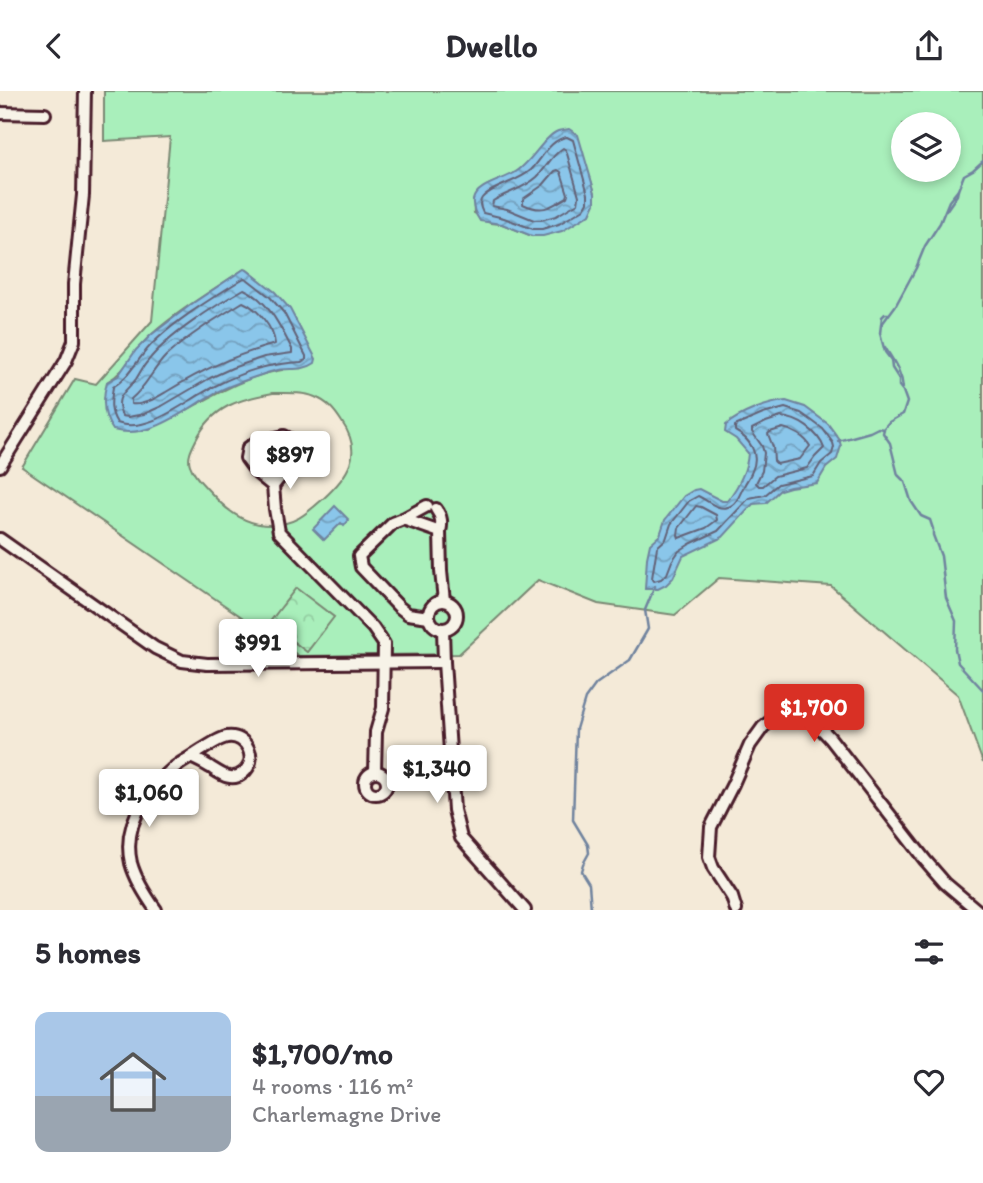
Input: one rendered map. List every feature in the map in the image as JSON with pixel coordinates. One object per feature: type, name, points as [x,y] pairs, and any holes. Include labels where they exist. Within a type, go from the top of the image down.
[{"type":"street","points":[[0,466],[66,361],[74,341],[74,284],[83,195],[85,91]]},
{"type":"street","points":[[0,113],[46,114]]},
{"type":"street","points":[[273,486],[257,473],[246,457],[248,448],[255,443],[284,436],[293,441],[298,449],[273,486],[279,532],[373,628],[384,645],[383,708],[375,740],[376,772]]},
{"type":"street","points":[[429,617],[408,614],[361,567],[359,556],[393,523],[432,508],[441,515],[444,601]]},
{"type":"street","points":[[403,519],[440,532]]},
{"type":"street","points":[[0,540],[155,648],[182,661],[207,664],[444,662]]},
{"type":"street","points":[[444,601],[453,605],[457,613],[455,622],[443,629],[435,627],[429,617],[432,606],[444,601]]},
{"type":"street","points":[[443,629],[454,810],[461,838],[525,910]]},
{"type":"street","points":[[736,910],[732,897],[709,857],[711,827],[750,745],[763,727],[776,717],[803,715],[814,720],[830,738],[945,883],[978,910]]},
{"type":"street","points":[[156,910],[136,878],[131,861],[131,834],[139,807],[151,790],[179,763],[222,738],[240,739],[251,755],[248,768],[243,773],[230,777],[222,776],[191,757]]},
{"type":"green space","points":[[104,91],[983,91],[983,763],[958,695],[831,586],[719,578],[675,615],[598,604],[538,580],[459,654],[299,656],[22,467],[75,379],[96,384],[152,321],[170,137],[104,141]],"holes":[[[544,143],[590,177],[595,193],[532,236],[502,224],[490,223],[474,213],[474,203],[481,190],[517,172]],[[244,269],[281,300],[296,323],[282,370],[230,387],[149,429],[104,402],[107,382],[120,372],[151,335]],[[273,393],[310,395],[327,404],[337,414],[349,434],[352,454],[350,464],[340,482],[311,509],[288,523],[263,525],[246,520],[219,501],[200,481],[189,462],[194,443],[210,419],[228,406]]]},
{"type":"green space","points":[[296,588],[334,617],[307,652],[269,623]]},
{"type":"water","points":[[569,129],[578,135],[595,193],[595,203],[590,214],[562,231],[543,236],[532,236],[502,224],[480,221],[473,203],[479,190],[520,169],[552,134]]},
{"type":"water","points":[[244,269],[275,292],[290,309],[316,359],[315,363],[302,368],[278,370],[230,386],[155,427],[127,432],[113,430],[104,407],[107,382],[118,376],[136,350],[151,335]]},
{"type":"water","points":[[786,401],[805,407],[828,424],[841,446],[837,459],[826,468],[817,483],[780,490],[766,503],[753,504],[723,537],[683,556],[673,578],[666,585],[658,589],[645,589],[650,544],[660,535],[665,520],[684,496],[699,489],[727,501],[741,478],[748,453],[736,439],[725,432],[726,425],[754,409]]},
{"type":"water","points":[[335,506],[349,520],[344,526],[341,523],[324,540],[313,529]]},
{"type":"waterway","points":[[882,324],[896,305],[964,175],[983,161]]},
{"type":"waterway","points":[[946,211],[958,190]]},
{"type":"waterway","points":[[838,441],[878,428],[883,429],[903,414],[907,402],[891,360],[885,352],[880,333],[882,317],[888,314]]},
{"type":"waterway","points":[[885,347],[899,372],[903,388]]},
{"type":"waterway","points":[[884,429],[883,433],[890,443],[898,475],[905,482],[911,501],[921,516],[930,520],[933,529],[941,556],[946,598],[956,621],[955,649],[958,663],[983,690]]},
{"type":"waterway","points":[[591,909],[589,884],[581,871],[589,853],[588,845],[573,820],[576,729],[585,699],[596,684],[630,660],[648,629],[645,610],[655,586]]}]
